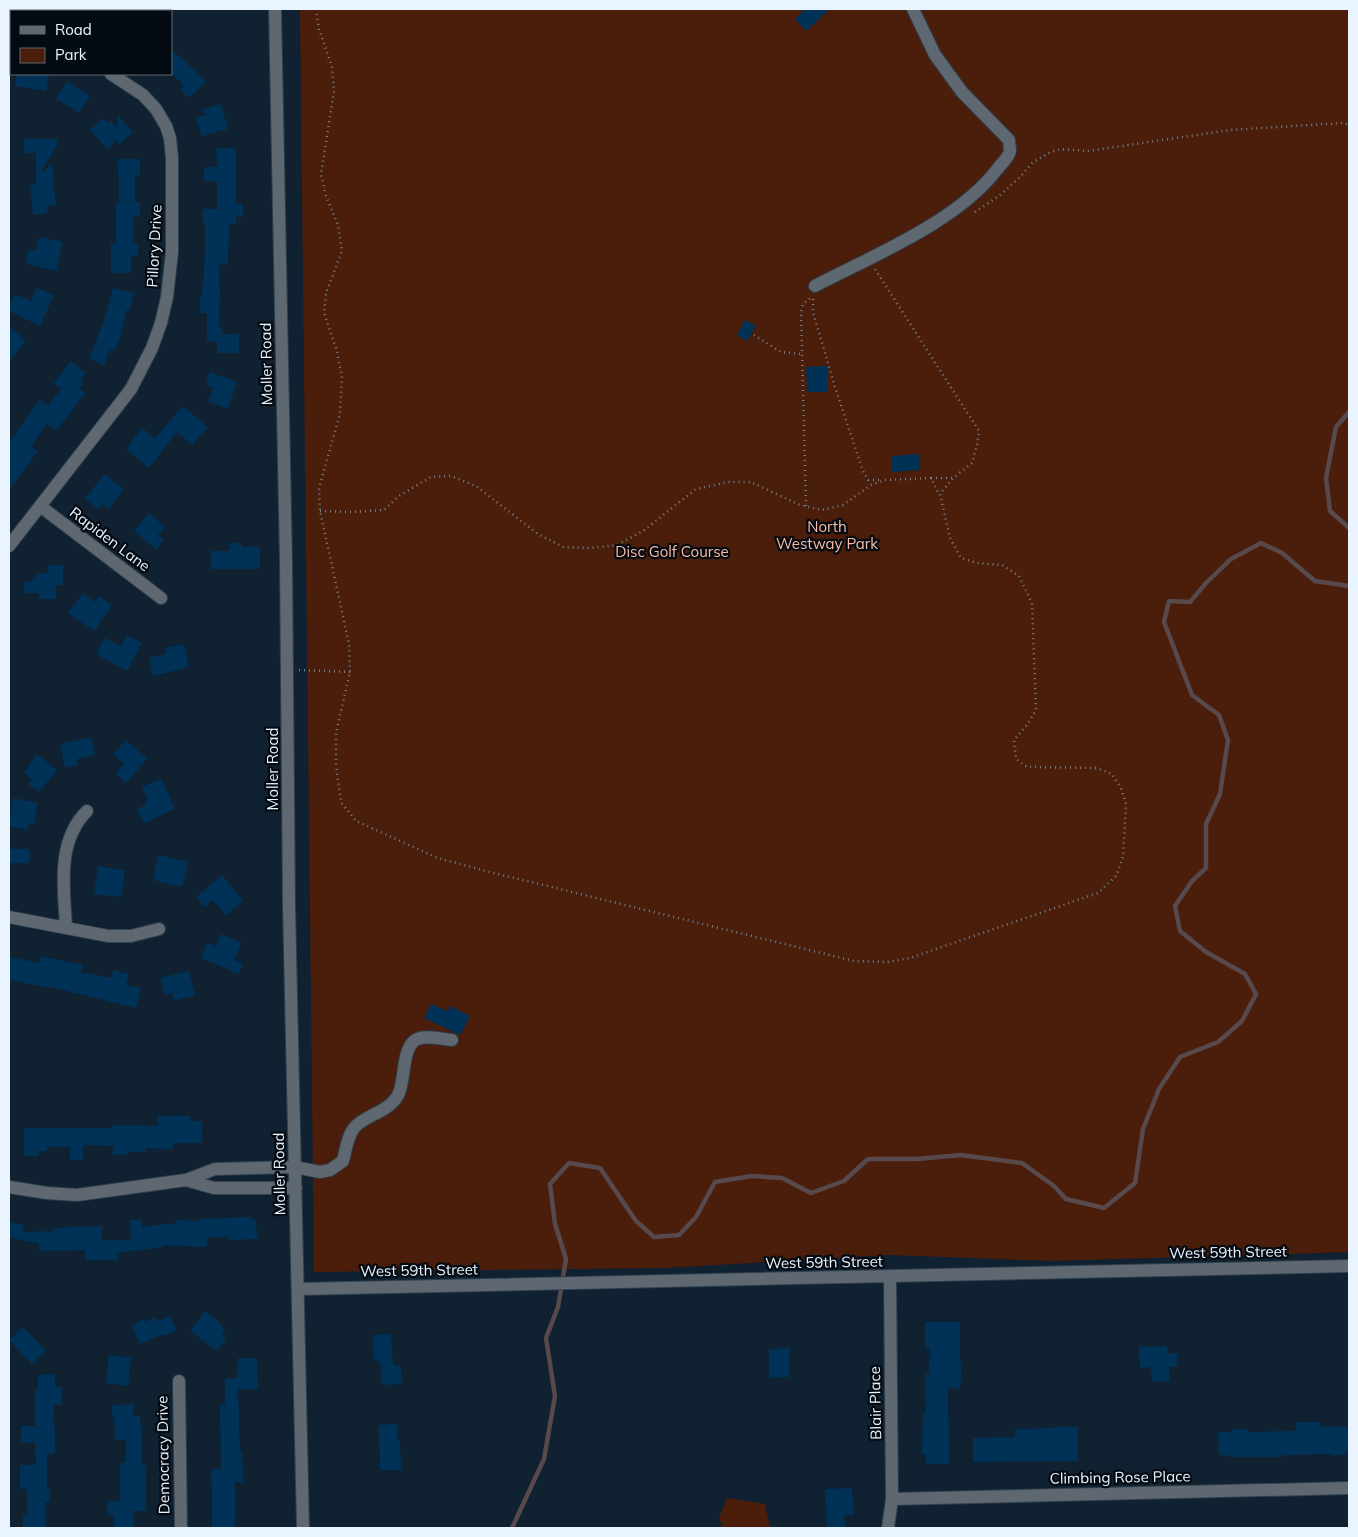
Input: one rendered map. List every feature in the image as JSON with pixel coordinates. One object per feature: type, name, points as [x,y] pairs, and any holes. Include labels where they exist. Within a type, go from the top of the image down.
[{"type":"street","name":"Moller Road","points":[[275,9],[290,916],[303,1528]]},
{"type":"street","points":[[815,286],[929,227],[964,202],[995,172],[1010,152],[1009,140],[962,92],[935,55],[912,9]]},
{"type":"street","name":"Pillory Drive","points":[[9,546],[120,405],[138,378],[157,336],[170,285],[172,158],[170,138],[166,126],[156,109],[143,95],[113,75]]},
{"type":"street","name":"Rapiden Lane","points":[[40,506],[161,598]]},
{"type":"street","points":[[66,927],[65,856],[74,829],[87,811]]},
{"type":"street","points":[[9,917],[112,936],[137,935],[159,929]]},
{"type":"street","points":[[9,1186],[46,1193],[77,1195],[186,1180],[215,1169],[296,1167],[320,1172],[330,1170],[343,1161],[348,1139],[354,1127],[390,1105],[399,1093],[409,1048],[414,1041],[424,1037],[452,1040]]},
{"type":"street","points":[[186,1180],[214,1188],[296,1188]]},
{"type":"street","name":"West 59th Street","points":[[299,1288],[1349,1266]]},
{"type":"street","name":"Blair Place","points":[[888,1528],[892,1499],[890,1276]]},
{"type":"street","name":"Democracy Drive","points":[[178,1381],[181,1528]]},
{"type":"street","name":"Climbing Rose Place","points":[[892,1499],[1349,1488]]},
{"type":"path","points":[[316,9],[319,29],[332,67],[334,91],[321,174],[326,196],[338,225],[342,251],[326,293],[324,313],[336,348],[342,376],[340,414],[319,488],[320,511],[349,644],[350,672],[336,732],[336,766],[341,802],[356,821],[438,858],[854,961],[887,962],[910,958],[1098,894],[1116,876],[1124,856],[1126,804],[1122,788],[1112,774],[1096,768],[1027,767],[1016,759],[1014,740],[1027,725],[1036,710],[1032,603],[1019,576],[1002,565],[978,563],[961,558],[950,538],[940,494],[930,478]]},
{"type":"path","points":[[968,216],[999,196],[1033,162],[1050,152],[1061,149],[1088,151],[1230,130],[1343,123],[1349,125]]},
{"type":"path","points":[[873,267],[979,431],[978,445],[972,463],[953,478],[940,494]]},
{"type":"path","points":[[806,506],[801,312],[803,304],[813,296],[813,312],[834,384],[863,471],[868,480],[953,478]]},
{"type":"path","points":[[754,335],[782,352],[802,354]]},
{"type":"path","points":[[320,511],[353,512],[384,510],[399,496],[431,477],[451,476],[476,486],[538,534],[563,547],[590,548],[617,545],[642,531],[696,490],[728,482],[751,482],[806,506],[822,510],[843,505],[871,485],[885,480]]},
{"type":"path","points":[[287,670],[350,672]]},
{"type":"green space","name":"North Westway Park","points":[[300,9],[1349,9],[1349,1252],[1052,1261],[888,1255],[664,1268],[314,1272]]},
{"type":"green space","points":[[727,1498],[765,1504],[770,1528],[723,1528],[719,1518]]},
{"type":"building","points":[[805,9],[830,9],[806,31],[795,19]]},
{"type":"building","points":[[172,50],[206,81],[189,98],[180,90],[184,85],[172,74]]},
{"type":"building","points":[[17,75],[49,75],[46,91],[15,86]]},
{"type":"building","points":[[67,81],[90,96],[79,113],[56,99]]},
{"type":"building","points":[[221,104],[228,129],[202,136],[196,118],[207,115],[201,110]]},
{"type":"building","points":[[118,116],[133,132],[118,146],[118,139],[107,149],[90,130],[103,118],[108,123],[111,121],[118,128]]},
{"type":"building","points":[[24,139],[57,139],[57,146],[41,171],[43,172],[52,164],[56,205],[47,206],[48,213],[33,215],[30,185],[36,184],[36,153],[24,153]]},
{"type":"building","points":[[216,148],[236,148],[236,204],[243,204],[243,217],[236,217],[236,224],[229,224],[228,265],[219,264],[219,327],[222,327],[222,334],[239,334],[239,353],[217,353],[217,341],[207,342],[207,313],[200,313],[205,251],[203,209],[217,209],[217,181],[204,181],[204,167],[217,167]]},
{"type":"building","points":[[118,159],[140,159],[140,175],[135,175],[135,202],[140,202],[140,217],[134,217],[133,243],[138,243],[138,256],[131,256],[131,273],[111,273],[111,244],[116,244],[116,202],[119,202]]},
{"type":"building","points":[[39,237],[63,242],[56,271],[26,264],[29,249],[36,251]]},
{"type":"building","points":[[37,288],[54,295],[40,326],[9,311],[15,294],[31,301]]},
{"type":"building","points":[[113,288],[134,293],[129,311],[126,310],[121,334],[114,351],[110,349],[104,365],[89,359],[104,321]]},
{"type":"building","points":[[745,320],[756,326],[747,341],[737,335]]},
{"type":"building","points":[[9,326],[26,341],[9,362]]},
{"type":"building","points":[[71,361],[86,373],[80,379],[84,382],[79,388],[85,393],[56,431],[47,424],[31,446],[38,451],[9,490],[9,443],[40,399],[48,406],[61,389],[54,383]]},
{"type":"building","points":[[827,366],[828,392],[807,392],[806,367]]},
{"type":"building","points":[[210,372],[237,382],[228,409],[208,402],[213,388],[206,385]]},
{"type":"building","points":[[183,406],[208,427],[192,445],[177,432],[149,468],[126,449],[142,428],[155,438]]},
{"type":"building","points":[[919,454],[920,470],[892,472],[891,456]]},
{"type":"building","points":[[104,474],[124,489],[109,509],[102,504],[98,509],[85,499]]},
{"type":"building","points":[[149,513],[165,527],[158,535],[164,540],[156,550],[134,531]]},
{"type":"building","points":[[230,543],[242,543],[242,547],[260,547],[260,569],[211,569],[211,551],[230,551]]},
{"type":"building","points":[[48,565],[63,565],[63,585],[56,585],[56,599],[39,599],[39,593],[24,593],[24,582],[30,582],[38,573],[48,573]]},
{"type":"building","points":[[83,593],[95,602],[99,596],[112,605],[94,631],[68,613]]},
{"type":"building","points":[[127,635],[142,643],[127,671],[96,654],[105,638],[121,646]]},
{"type":"building","points":[[184,644],[189,667],[153,676],[149,658],[166,654],[165,648]]},
{"type":"building","points":[[91,737],[95,755],[77,759],[78,765],[65,768],[60,744]]},
{"type":"building","points":[[126,740],[147,759],[126,783],[116,774],[124,764],[113,754]]},
{"type":"building","points":[[37,754],[57,770],[39,792],[28,784],[32,779],[24,772]]},
{"type":"building","points":[[161,779],[175,809],[144,823],[137,809],[146,805],[145,802],[148,800],[142,787]]},
{"type":"building","points":[[13,798],[38,803],[34,824],[29,823],[28,830],[9,826]]},
{"type":"building","points":[[9,849],[29,849],[29,863],[9,863]]},
{"type":"building","points":[[158,855],[188,862],[182,887],[153,880]]},
{"type":"building","points":[[98,866],[125,870],[121,897],[94,894]]},
{"type":"building","points":[[222,875],[243,901],[226,915],[213,900],[205,907],[196,897]]},
{"type":"building","points":[[221,934],[242,943],[234,960],[243,964],[239,974],[201,958],[207,943],[216,946]]},
{"type":"building","points":[[41,956],[83,965],[81,972],[112,978],[113,970],[129,974],[126,985],[141,988],[136,1008],[51,987],[9,980],[9,957],[40,963]]},
{"type":"building","points":[[188,971],[195,995],[174,1001],[172,993],[165,995],[160,978]]},
{"type":"building","points":[[431,1004],[448,1011],[450,1006],[470,1016],[460,1035],[424,1018]]},
{"type":"building","points":[[158,1116],[190,1116],[190,1121],[202,1121],[202,1143],[173,1143],[173,1149],[146,1148],[146,1152],[128,1152],[128,1155],[113,1155],[113,1146],[83,1145],[83,1160],[70,1160],[70,1147],[47,1147],[47,1151],[39,1151],[39,1156],[24,1156],[24,1128],[113,1128],[113,1125],[158,1126]]},
{"type":"building","points":[[251,1217],[251,1220],[256,1220],[257,1239],[229,1240],[229,1237],[208,1237],[207,1247],[163,1245],[163,1247],[117,1253],[117,1260],[85,1260],[85,1250],[39,1251],[39,1244],[9,1237],[9,1222],[24,1225],[22,1232],[53,1231],[53,1228],[102,1226],[102,1240],[131,1240],[129,1220],[142,1219],[142,1227],[176,1223],[176,1220],[198,1221],[199,1219]]},
{"type":"building","points":[[205,1311],[221,1323],[220,1325],[226,1330],[222,1335],[226,1339],[217,1351],[190,1331]]},
{"type":"building","points":[[170,1316],[177,1330],[140,1344],[131,1325],[144,1319],[145,1322],[156,1317],[158,1321]]},
{"type":"building","points":[[925,1322],[960,1322],[960,1362],[962,1362],[960,1389],[948,1388],[949,1464],[926,1464],[926,1454],[922,1454],[923,1413],[926,1413],[926,1373],[929,1374],[930,1348],[925,1348]]},
{"type":"building","points":[[23,1327],[46,1351],[32,1364],[9,1340]]},
{"type":"building","points":[[391,1334],[393,1366],[401,1366],[402,1384],[382,1385],[380,1361],[374,1361],[373,1335]]},
{"type":"building","points":[[1167,1346],[1168,1354],[1177,1353],[1178,1366],[1169,1367],[1170,1381],[1152,1382],[1151,1367],[1140,1368],[1139,1347]]},
{"type":"building","points":[[789,1348],[789,1377],[769,1378],[769,1349]]},
{"type":"building","points":[[109,1355],[131,1358],[128,1386],[106,1383]]},
{"type":"building","points":[[238,1358],[257,1358],[258,1389],[239,1389],[238,1391],[243,1482],[235,1482],[235,1528],[212,1528],[211,1469],[221,1469],[220,1404],[225,1404],[225,1378],[237,1378]]},
{"type":"building","points":[[55,1374],[55,1387],[62,1387],[62,1405],[54,1405],[55,1453],[47,1453],[47,1489],[50,1489],[50,1502],[45,1502],[46,1528],[23,1528],[23,1515],[27,1515],[27,1489],[20,1489],[20,1465],[36,1465],[35,1442],[21,1443],[21,1426],[35,1426],[35,1390],[38,1390],[38,1375]]},
{"type":"building","points":[[133,1404],[133,1416],[140,1416],[142,1427],[142,1465],[146,1465],[146,1511],[133,1511],[134,1528],[114,1528],[114,1515],[107,1515],[107,1501],[120,1501],[120,1463],[126,1463],[126,1440],[115,1440],[112,1405]]},
{"type":"building","points":[[1296,1422],[1321,1422],[1321,1427],[1349,1426],[1349,1454],[1334,1456],[1334,1454],[1284,1455],[1284,1457],[1228,1457],[1228,1455],[1219,1455],[1218,1432],[1232,1432],[1232,1429],[1247,1429],[1247,1432],[1296,1431]]},
{"type":"building","points":[[397,1424],[397,1441],[400,1441],[401,1470],[380,1470],[379,1425]]},
{"type":"building","points":[[1078,1427],[1078,1461],[973,1462],[973,1438],[1015,1437],[1015,1429]]},
{"type":"building","points":[[852,1488],[854,1515],[844,1515],[845,1528],[827,1528],[825,1489]]},
{"type":"waterway","points":[[1349,412],[1336,427],[1326,478],[1330,511],[1349,528]]},
{"type":"waterway","points":[[512,1528],[544,1459],[555,1396],[546,1338],[558,1307],[566,1259],[555,1224],[550,1184],[569,1163],[600,1168],[636,1221],[654,1237],[679,1235],[696,1217],[715,1182],[752,1176],[782,1178],[811,1193],[844,1181],[868,1159],[917,1159],[961,1155],[1022,1163],[1054,1186],[1066,1199],[1104,1208],[1135,1183],[1143,1129],[1159,1089],[1180,1057],[1218,1042],[1242,1021],[1256,994],[1245,974],[1206,952],[1180,931],[1175,906],[1192,881],[1206,868],[1206,824],[1220,794],[1228,740],[1219,715],[1192,695],[1164,622],[1169,601],[1190,602],[1206,583],[1231,559],[1261,543],[1282,553],[1315,581],[1349,586]]},
{"type":"park label","name":"Disc Golf Course","points":[[672,551]]}]
